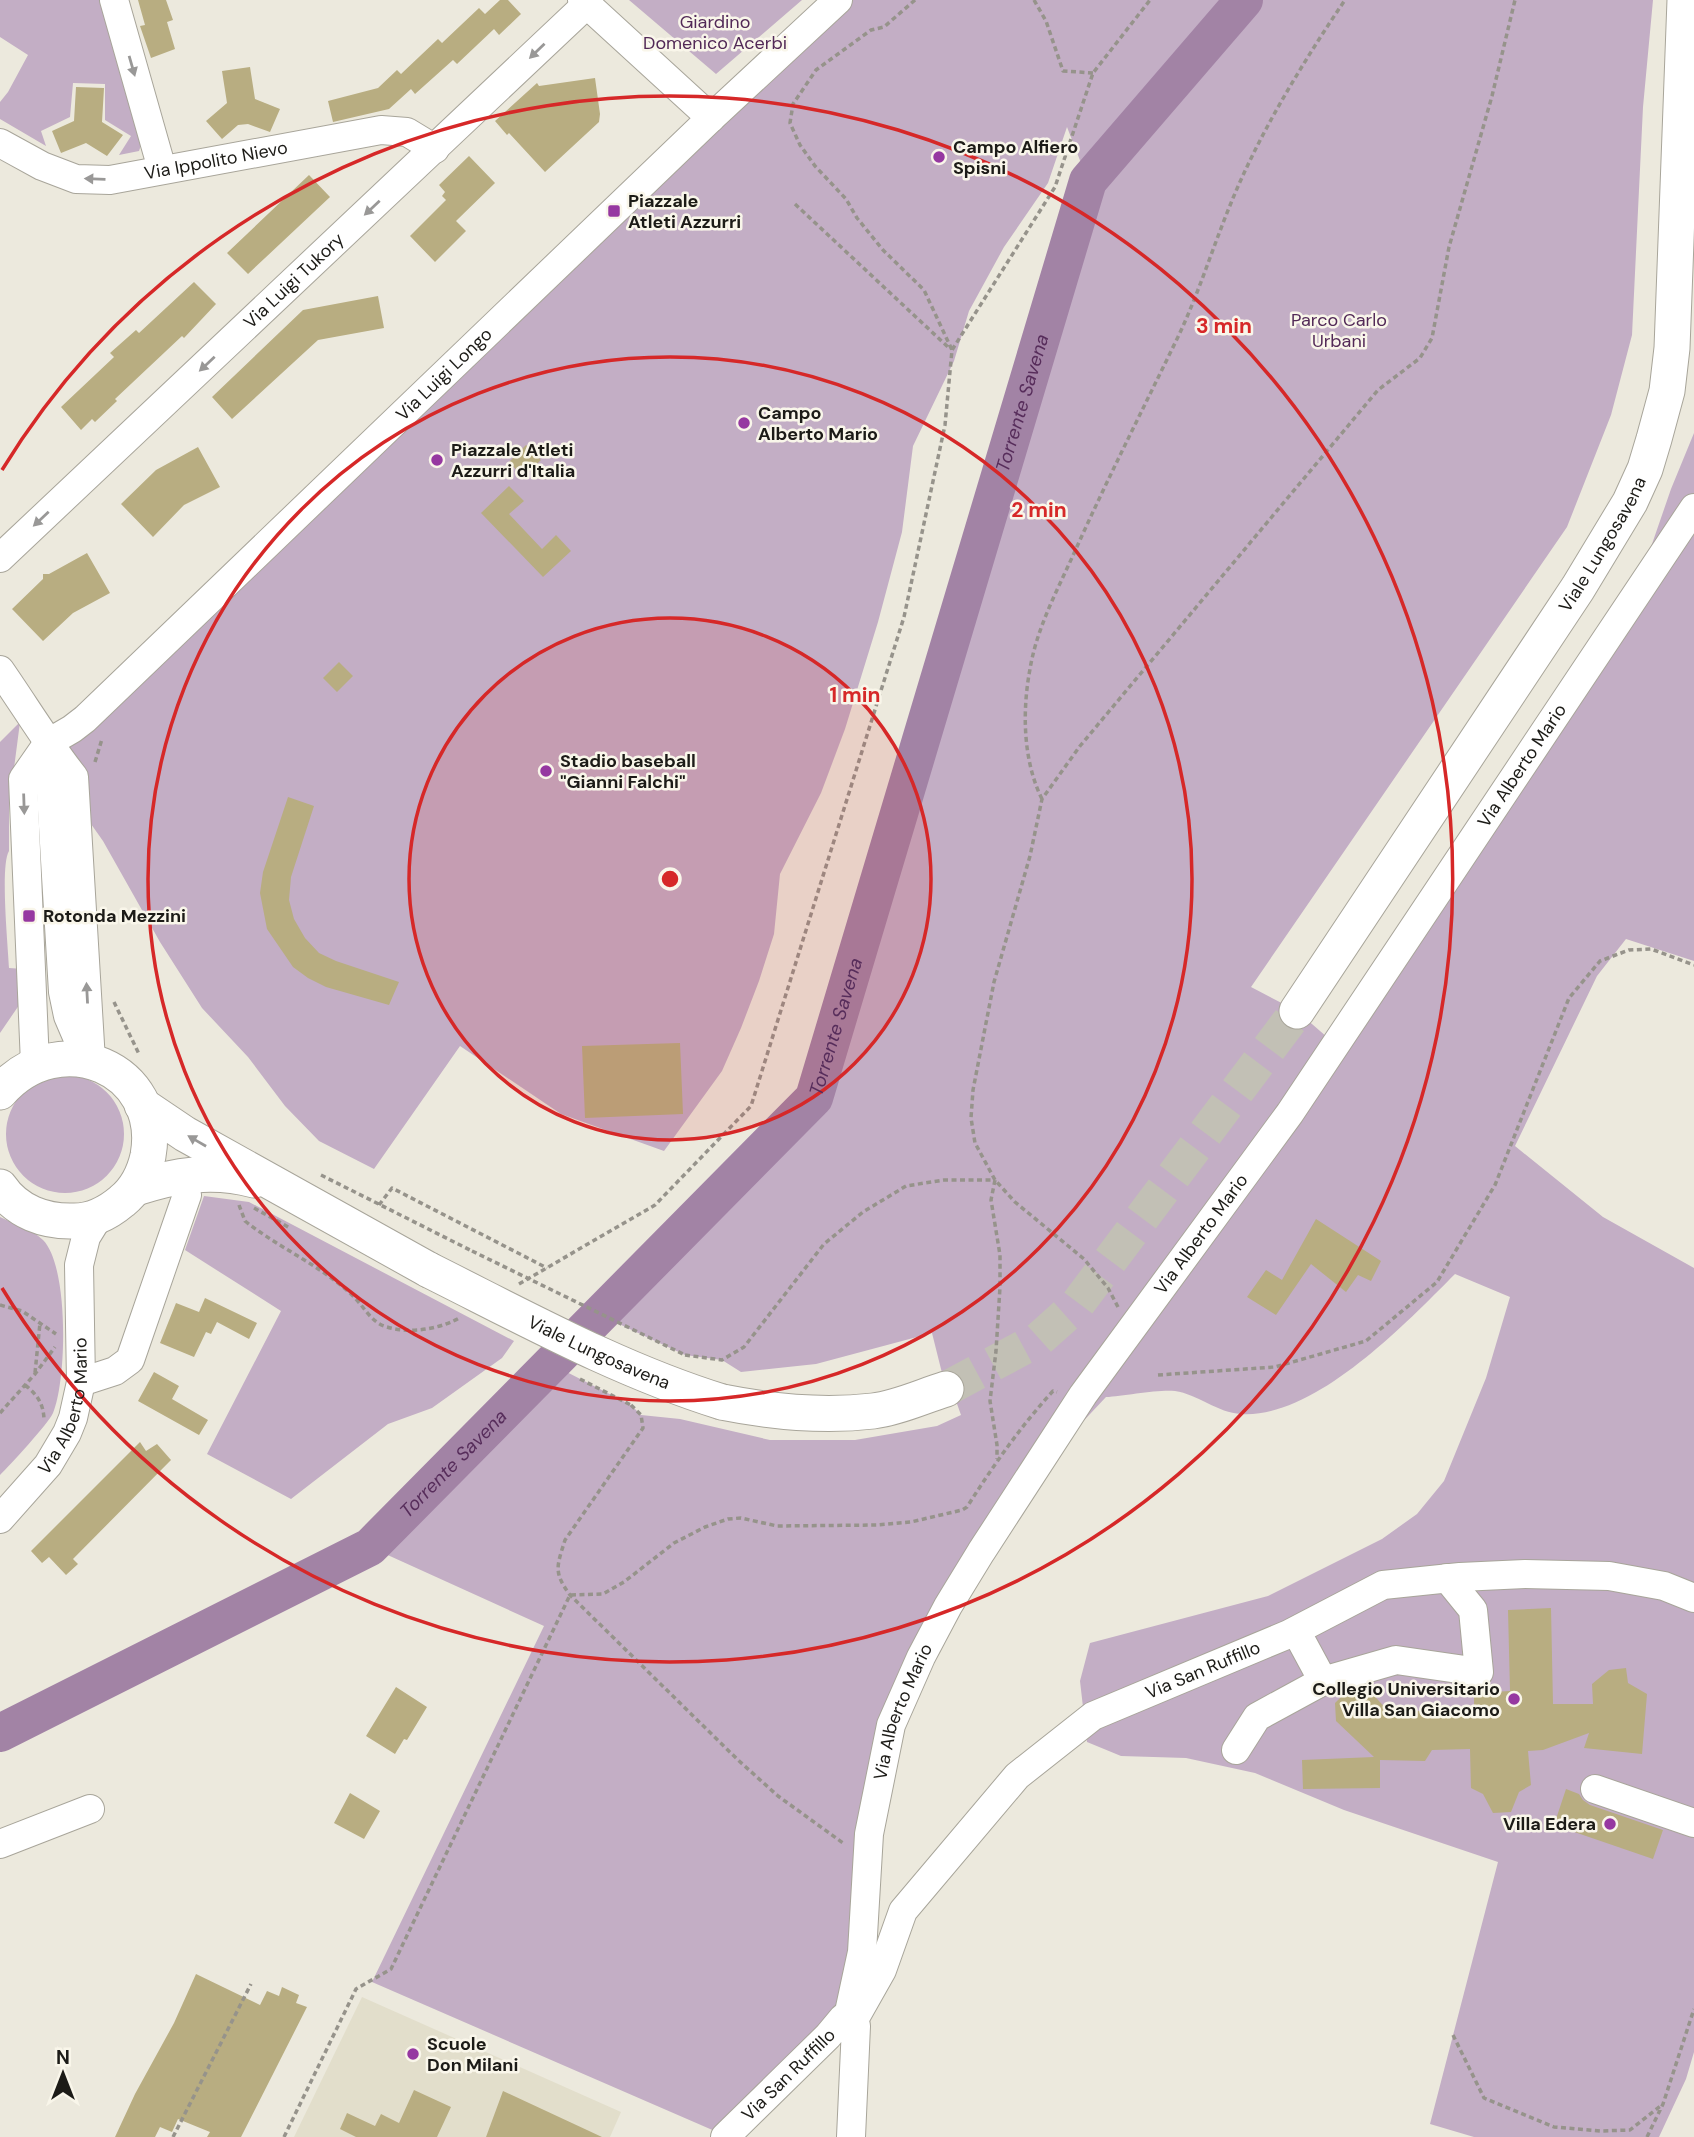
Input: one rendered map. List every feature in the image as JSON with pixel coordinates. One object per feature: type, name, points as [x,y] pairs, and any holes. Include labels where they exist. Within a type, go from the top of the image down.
[{"type":"main road","name":"Viale Lungosavena","points":[[1297,1011],[1592,567],[1630,502],[1645,469],[1667,391],[1672,348],[1685,0]]},
{"type":"main road","points":[[0,1092],[16,1075],[35,1064],[72,1057],[91,1061],[121,1077],[134,1090],[149,1125],[150,1146],[146,1166],[135,1188],[113,1208],[99,1216],[59,1222],[40,1217],[19,1206],[1,1189]]},
{"type":"main road","name":"Viale Lungosavena","points":[[142,1105],[185,1134],[429,1270],[616,1363],[671,1386],[722,1402],[805,1415],[876,1411],[946,1389]]},
{"type":"main road","name":"Viale Lungosavena","points":[[135,1188],[172,1177],[211,1174],[242,1177],[278,1186]]},
{"type":"street","points":[[114,0],[162,169]]},
{"type":"street","name":"Via Luigi Longo","points":[[47,743],[85,719],[711,118],[838,0]]},
{"type":"street","points":[[584,2],[711,118]]},
{"type":"street","name":"Via Luigi Tukory","points":[[0,558],[435,149],[584,2]]},
{"type":"street","name":"Via Ippolito Nievo","points":[[0,143],[41,166],[76,179],[110,180],[381,130],[407,132],[435,149]]},
{"type":"street","name":"Via Alberto Mario","points":[[850,2019],[862,1952],[869,1834],[891,1725],[921,1657],[981,1552],[1083,1395],[1290,1113],[1694,508]]},
{"type":"street","points":[[0,670],[47,743],[74,777],[91,1061]]},
{"type":"street","points":[[47,743],[63,992],[75,1034],[91,1061]]},
{"type":"street","points":[[35,1064],[23,779],[47,743]]},
{"type":"street","points":[[35,1064],[55,1032],[61,1016],[63,992]]},
{"type":"street","points":[[81,1382],[115,1371],[130,1360],[187,1195]]},
{"type":"street","name":"Via Alberto Mario","points":[[0,1519],[48,1465],[73,1418],[81,1382],[78,1276],[81,1251],[99,1216]]},
{"type":"street","name":"Via Alberto Mario","points":[[40,1217],[60,1237],[70,1253],[78,1276]]},
{"type":"street","name":"Via San Ruffillo","points":[[850,2019],[883,1970],[903,1911],[1017,1776],[1093,1716],[1296,1631],[1383,1585],[1525,1574],[1609,1576],[1664,1586],[1694,1598]]},
{"type":"street","points":[[1236,1749],[1257,1717],[1323,1681],[1396,1660],[1479,1672],[1474,1610],[1447,1578]]},
{"type":"street","points":[[1296,1631],[1323,1681]]},
{"type":"street","points":[[1595,1789],[1694,1823]]},
{"type":"street","points":[[0,1843],[90,1809]]},
{"type":"street","name":"Via San Ruffillo","points":[[725,2137],[828,2036],[842,2018],[850,2019],[856,2026],[851,2137]]},
{"type":"path","points":[[915,0],[884,27],[871,30],[816,69],[793,104],[790,123],[800,145],[815,166],[846,199],[857,218],[883,250],[924,290],[952,351]]},
{"type":"path","points":[[1034,0],[1046,21],[1063,71],[1093,73]]},
{"type":"path","points":[[513,1287],[655,1205],[751,1106],[904,617],[944,425],[952,351],[1055,187],[1093,73],[1150,0]]},
{"type":"path","points":[[1042,799],[1033,780],[1029,758],[1026,699],[1030,669],[1042,627],[1104,487],[1181,331],[1231,201],[1292,83],[1345,0]]},
{"type":"path","points":[[1132,1329],[1108,1288],[1084,1259],[1015,1202],[995,1180],[975,1143],[971,1118],[973,1090],[994,982],[1030,856],[1042,799],[1080,746],[1378,390],[1420,358],[1432,338],[1448,247],[1492,96],[1515,0]]},
{"type":"path","points":[[795,204],[952,351]]},
{"type":"path","points":[[1158,1375],[1275,1367],[1366,1340],[1437,1282],[1495,1185],[1569,998],[1600,961],[1629,950],[1650,949],[1694,965]]},
{"type":"path","points":[[112,997],[143,1060]]},
{"type":"path","points":[[317,1173],[685,1355],[722,1360],[744,1347],[824,1244],[863,1212],[906,1186],[944,1180],[995,1180]]},
{"type":"path","points":[[995,1180],[990,1200],[1000,1255],[1000,1287],[990,1401],[997,1445],[996,1461]]},
{"type":"path","points":[[379,1205],[392,1188],[547,1268]]},
{"type":"path","points":[[237,1200],[245,1221],[331,1279],[353,1296],[374,1321],[386,1327],[407,1330],[447,1325],[469,1313]]},
{"type":"path","points":[[0,1305],[22,1311],[62,1337]]},
{"type":"path","points":[[35,1374],[40,1323]]},
{"type":"path","points":[[0,1413],[35,1374],[57,1344]]},
{"type":"path","points":[[25,1385],[36,1393],[44,1409],[44,1429]]},
{"type":"path","points":[[570,1595],[603,1594],[624,1582],[674,1542],[728,1519],[741,1518],[777,1526],[877,1525],[911,1522],[962,1510],[967,1507],[996,1461],[1031,1415],[1053,1391],[1083,1395]]},
{"type":"path","points":[[631,1405],[641,1415],[643,1428],[565,1540],[558,1561],[558,1580],[570,1595],[768,1787],[867,1861]]},
{"type":"path","points":[[284,2137],[356,1989],[391,1969],[570,1595]]},
{"type":"path","points":[[173,2137],[251,1984]]},
{"type":"path","points":[[1647,2137],[1663,2104],[1694,2009]]},
{"type":"path","points":[[1453,2035],[1484,2098],[1554,2127],[1600,2131],[1630,2130],[1663,2104]]},
{"type":"shaded area","name":"Scuole Don Milani","points":[[362,1997],[621,2112],[610,2137],[294,2137]]},
{"type":"green space","points":[[0,0],[100,0],[142,142],[139,151],[119,155],[131,136],[105,120],[105,84],[73,83],[70,117],[41,131],[46,146],[0,119],[0,102],[28,55],[0,37]]},
{"type":"green space","name":"Giardino Domenico Acerbi","points":[[629,0],[802,0],[716,74]]},
{"type":"green space","name":"Parco Carlo Urbani","points":[[825,0],[1653,0],[1643,107],[1632,335],[1611,415],[1567,527],[1251,987],[1297,1011],[1335,1044],[1632,602],[1671,489],[1694,433],[1694,961],[1626,939],[1597,976],[1515,1146],[1603,1217],[1694,1268],[1694,2052],[1686,2079],[1659,2137],[1474,2137],[1430,2124],[1498,1862],[1344,1810],[1255,1773],[1186,1758],[1121,1756],[1087,1742],[1080,1681],[1090,1643],[1268,1596],[1382,1539],[1417,1514],[1444,1481],[1486,1378],[1510,1297],[1455,1274],[1357,1364],[1328,1385],[1299,1401],[1269,1411],[1241,1414],[1175,1391],[1106,1397],[1027,1481],[891,1725],[861,1991],[717,2132],[372,1982],[544,1626],[370,1547],[553,1365],[631,1405],[641,1415],[680,1419],[770,1440],[855,1440],[937,1426],[961,1415],[956,1401],[946,1389],[932,1333],[816,1364],[741,1372],[722,1360],[685,1355],[600,1315],[814,1098],[1088,181],[1067,127],[1048,183],[1004,247],[969,311],[954,361],[913,446],[902,532],[878,622],[845,729],[821,793],[780,874],[774,934],[741,1028],[722,1071],[664,1151],[561,1114],[460,1046],[374,1169],[319,1141],[285,1106],[248,1057],[202,1008],[160,942],[103,841],[41,753]]},
{"type":"green space","points":[[20,722],[9,807],[9,851],[6,859],[5,888],[9,968],[24,969],[26,995],[0,1033],[0,742]]},
{"type":"green space","points":[[65,1075],[98,1085],[114,1101],[124,1134],[114,1167],[98,1183],[65,1193],[32,1183],[16,1167],[6,1134],[16,1101],[32,1085]]},
{"type":"green space","points":[[204,1196],[249,1202],[514,1341],[502,1358],[432,1408],[388,1424],[291,1499],[207,1454],[281,1311],[185,1250]]},
{"type":"green space","points":[[0,1217],[39,1236],[51,1254],[61,1297],[63,1351],[58,1397],[53,1413],[37,1435],[0,1475]]},
{"type":"building","points":[[138,0],[166,0],[173,20],[167,22],[175,49],[151,58],[140,26],[145,25]]},
{"type":"building","points":[[500,0],[508,0],[521,14],[499,35],[494,29],[457,64],[453,60],[415,94],[411,89],[389,109],[333,122],[328,101],[378,88],[397,70],[401,74],[438,39],[442,43],[479,8],[485,14]]},
{"type":"building","points":[[250,67],[255,99],[280,109],[270,132],[248,124],[238,125],[222,139],[206,121],[227,103],[222,71]]},
{"type":"building","points":[[595,78],[599,122],[545,172],[495,121],[537,83],[539,86]]},
{"type":"building","points":[[76,87],[104,88],[102,122],[123,135],[107,156],[86,143],[61,153],[52,131],[74,121]]},
{"type":"building","points":[[469,156],[495,183],[456,221],[466,231],[435,262],[410,236],[446,200],[442,196],[445,192],[439,185]]},
{"type":"building","points":[[309,175],[330,197],[248,274],[227,253]]},
{"type":"building","points":[[194,282],[216,304],[184,338],[182,336],[115,399],[117,401],[95,422],[92,419],[81,430],[61,407],[114,357],[110,353],[136,330],[139,333]]},
{"type":"building","points":[[378,296],[384,328],[318,340],[232,419],[212,397],[303,310]]},
{"type":"building","points":[[526,445],[541,460],[523,477],[509,462]]},
{"type":"building","points":[[198,447],[220,487],[184,505],[153,537],[121,504],[156,470]]},
{"type":"building","points":[[509,486],[524,501],[509,514],[542,549],[556,535],[571,551],[543,577],[481,513]]},
{"type":"building","points":[[87,553],[110,593],[73,613],[43,641],[12,609],[43,579],[43,574],[49,574]]},
{"type":"building","points":[[339,662],[353,676],[337,692],[323,678]]},
{"type":"building","points":[[288,797],[314,806],[291,877],[289,900],[294,919],[305,938],[319,953],[399,982],[389,1005],[326,987],[308,978],[293,967],[267,929],[260,893],[263,872]]},
{"type":"building","points":[[680,1043],[683,1114],[585,1118],[582,1046]]},
{"type":"building","points":[[1316,1219],[1381,1261],[1371,1281],[1358,1275],[1346,1292],[1311,1264],[1276,1315],[1247,1297],[1266,1270],[1282,1280]]},
{"type":"building","points":[[205,1298],[257,1323],[249,1339],[217,1322],[211,1334],[206,1332],[194,1357],[160,1343],[176,1303],[199,1312]]},
{"type":"building","points":[[154,1372],[179,1386],[172,1399],[208,1420],[199,1435],[138,1401]]},
{"type":"building","points":[[140,1442],[146,1451],[157,1444],[171,1460],[73,1559],[78,1564],[66,1575],[49,1557],[42,1563],[31,1551]]},
{"type":"building","name":"Collegio Universitario Villa San Giacomo","points":[[1551,1608],[1553,1704],[1593,1704],[1592,1684],[1609,1670],[1626,1668],[1628,1683],[1647,1694],[1642,1754],[1584,1748],[1589,1733],[1543,1750],[1528,1751],[1531,1785],[1519,1792],[1511,1812],[1493,1813],[1483,1794],[1471,1788],[1470,1749],[1432,1750],[1425,1761],[1380,1760],[1380,1788],[1303,1789],[1302,1760],[1374,1757],[1336,1721],[1335,1703],[1347,1691],[1368,1689],[1389,1712],[1474,1709],[1474,1693],[1510,1691],[1508,1610]]},
{"type":"building","points":[[396,1687],[427,1707],[395,1754],[366,1736]]},
{"type":"building","name":"Villa Edera","points":[[1566,1789],[1579,1794],[1590,1805],[1663,1830],[1653,1859],[1554,1825]]},
{"type":"building","points":[[350,1793],[380,1811],[364,1839],[334,1823]]},
{"type":"building","points":[[196,1974],[260,2005],[267,1991],[279,1996],[282,1987],[299,1995],[296,2003],[307,2007],[241,2137],[207,2137],[210,2132],[178,2119],[172,2132],[160,2127],[155,2137],[115,2137],[174,2023]]},
{"type":"building","points":[[414,2090],[451,2107],[437,2137],[356,2137],[340,2129],[347,2113],[375,2126],[381,2114],[399,2123]]},
{"type":"building","points":[[503,2091],[602,2137],[486,2137]]},
{"type":"waterway","name":"Torrente Savena","points":[[0,1733],[370,1547],[814,1098],[1088,181],[1244,0]]},
{"type":"tunnel","points":[[946,1389],[1039,1339],[1076,1306],[1297,1011]]},
{"type":"place","name":"Campo Alfiero Spisni","points":[[939,157]]},
{"type":"place","name":"Piazzale Atleti Azzurri","points":[[614,211]]},
{"type":"place","name":"Campo Alberto Mario","points":[[744,423]]},
{"type":"place","name":"Piazzale Atleti Azzurri d'Italia","points":[[437,460]]},
{"type":"place","name":"Stadio baseball \"Gianni Falchi\"","points":[[546,771]]},
{"type":"place","name":"Rotonda Mezzini","points":[[29,916]]},
{"type":"place","name":"Collegio Universitario Villa San Giacomo","points":[[1514,1699]]},
{"type":"place","name":"Villa Edera","points":[[1610,1824]]},
{"type":"place","name":"Scuole Don Milani","points":[[413,2054]]}]
